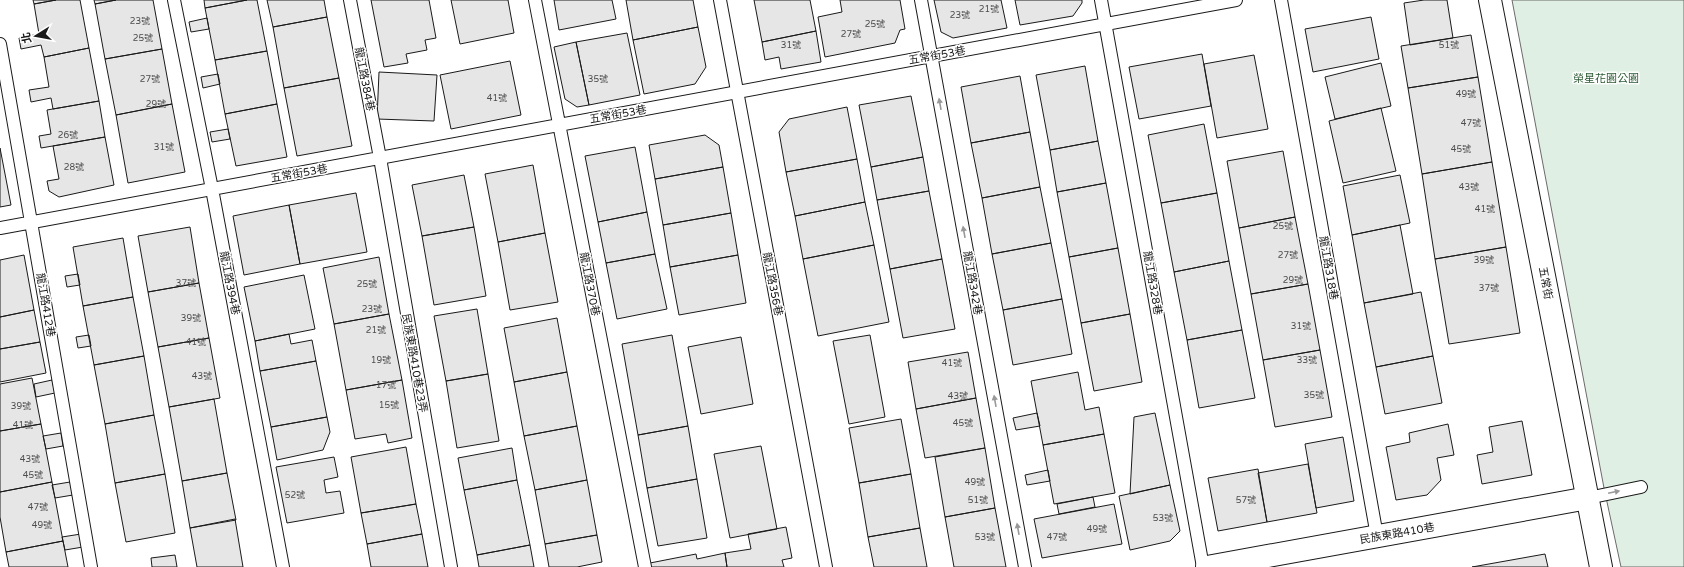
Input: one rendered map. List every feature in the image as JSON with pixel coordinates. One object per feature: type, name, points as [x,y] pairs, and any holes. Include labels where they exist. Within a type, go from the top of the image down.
[{"type":"street","name":"五常街","points":[[1490,0],[1601,567]]},
{"type":"street","name":"民族東路410巷","points":[[1206,567],[1588,498]]},
{"type":"lane","name":"龍江路394巷","points":[[174,0],[212,189],[283,567]]},
{"type":"lane","name":"龍江路384巷","points":[[350,0],[380,158]]},
{"type":"lane","name":"龍江路370巷","points":[[535,0],[645,567]]},
{"type":"lane","name":"龍江路356巷","points":[[720,0],[826,567]]},
{"type":"lane","name":"龍江路342巷","points":[[921,0],[1025,567]]},
{"type":"lane","name":"龍江路328巷","points":[[1101,0],[1203,567]]},
{"type":"lane","name":"五常街53巷","points":[[0,228],[1236,0]]},
{"type":"lane","name":"龍江路318巷","points":[[1281,0],[1378,536]]},
{"type":"lane","name":"龍江路412巷","points":[[0,44],[91,567]]},
{"type":"lane","name":"民族東路410巷23弄","points":[[380,158],[451,567]]},
{"type":"lane","points":[[1588,498],[1641,487]]},
{"type":"green space","name":"榮星花園公園","points":[[1512,0],[1684,0],[1684,567],[1621,567],[1604,488]]},
{"type":"building","points":[[33,0],[56,0],[34,4]]},
{"type":"building","points":[[56,0],[80,0],[89,48],[44,57],[41,45],[21,49],[19,38],[39,34],[34,4]]},
{"type":"building","points":[[94,0],[116,0],[95,4]]},
{"type":"building","points":[[116,0],[153,0],[162,49],[105,59],[95,4]]},
{"type":"building","points":[[204,0],[247,0],[205,8]]},
{"type":"building","points":[[247,0],[257,0],[267,51],[215,60],[205,8]]},
{"type":"building","points":[[267,0],[324,0],[327,17],[273,27]]},
{"type":"building","points":[[371,0],[429,0],[436,38],[425,40],[427,50],[406,54],[408,63],[384,67]]},
{"type":"building","points":[[451,0],[508,0],[514,33],[460,44]]},
{"type":"building","points":[[554,0],[612,0],[616,19],[559,30]]},
{"type":"building","points":[[626,0],[693,0],[698,27],[633,40]]},
{"type":"building","points":[[754,0],[810,0],[816,31],[762,42]]},
{"type":"building","points":[[840,0],[900,0],[905,29],[900,30],[895,43],[825,57],[818,17],[842,12]]},
{"type":"building","points":[[934,0],[1001,0],[1007,28],[953,38],[941,32]]},
{"type":"building","points":[[1015,0],[1082,0],[1082,3],[1073,16],[1020,25]]},
{"type":"building","points":[[1424,0],[1447,0],[1453,38],[1410,45],[1404,3]]},
{"type":"building","points":[[327,17],[339,78],[284,88],[273,27]]},
{"type":"building","points":[[1371,17],[1379,59],[1313,72],[1305,29]]},
{"type":"building","points":[[207,18],[209,29],[191,32],[189,22]]},
{"type":"building","points":[[698,27],[706,67],[695,84],[644,94],[633,40]]},
{"type":"building","points":[[816,31],[821,62],[781,69],[779,57],[765,60],[762,42]]},
{"type":"building","points":[[627,33],[640,95],[589,105],[576,42]]},
{"type":"building","points":[[1471,35],[1478,77],[1408,88],[1401,46]]},
{"type":"building","points":[[576,42],[589,105],[577,107],[565,99],[554,47]]},
{"type":"building","points":[[89,48],[99,101],[53,109],[51,98],[31,102],[29,90],[49,87],[44,57]]},
{"type":"building","points":[[162,49],[172,104],[116,115],[105,59]]},
{"type":"building","points":[[267,51],[277,104],[225,114],[215,60]]},
{"type":"building","points":[[1202,54],[1211,106],[1139,119],[1129,67]]},
{"type":"building","points":[[1254,55],[1268,129],[1217,138],[1204,64]]},
{"type":"building","points":[[510,61],[521,115],[451,129],[440,75]]},
{"type":"building","points":[[1381,63],[1391,106],[1335,119],[1325,77]]},
{"type":"building","points":[[1085,66],[1098,141],[1050,150],[1036,75]]},
{"type":"building","points":[[379,72],[437,75],[434,121],[377,119]]},
{"type":"building","points":[[218,74],[220,84],[203,88],[201,77]]},
{"type":"building","points":[[1020,76],[1030,132],[971,143],[961,87]]},
{"type":"building","points":[[1478,77],[1492,162],[1422,174],[1408,88]]},
{"type":"building","points":[[339,78],[352,146],[297,156],[284,88]]},
{"type":"building","points":[[911,96],[923,157],[871,167],[859,105]]},
{"type":"building","points":[[99,101],[105,137],[41,148],[39,136],[51,134],[47,110]]},
{"type":"building","points":[[172,104],[185,172],[128,183],[116,115]]},
{"type":"building","points":[[277,104],[287,157],[236,166],[225,114]]},
{"type":"building","points":[[847,107],[857,159],[786,172],[779,132],[789,119]]},
{"type":"building","points":[[1381,108],[1396,171],[1343,183],[1329,121]]},
{"type":"building","points":[[1204,124],[1217,193],[1161,203],[1148,135]]},
{"type":"building","points":[[228,129],[230,139],[212,142],[210,132]]},
{"type":"building","points":[[1030,132],[1040,187],[982,198],[971,143]]},
{"type":"building","points":[[705,135],[719,145],[723,167],[655,179],[649,145]]},
{"type":"building","points":[[105,137],[114,185],[59,197],[49,191],[47,181],[59,179],[53,146]]},
{"type":"building","points":[[1098,141],[1106,183],[1057,192],[1050,150]]},
{"type":"building","points":[[635,147],[647,212],[598,222],[585,156]]},
{"type":"building","points":[[0,148],[11,205],[0,207]]},
{"type":"building","points":[[1283,151],[1295,217],[1239,228],[1227,161]]},
{"type":"building","points":[[923,157],[929,191],[877,200],[871,167]]},
{"type":"building","points":[[857,159],[865,202],[795,216],[786,172]]},
{"type":"building","points":[[1492,162],[1506,247],[1435,259],[1422,174]]},
{"type":"building","points":[[533,165],[545,233],[498,242],[485,174]]},
{"type":"building","points":[[723,167],[731,213],[663,225],[655,179]]},
{"type":"building","points":[[464,175],[474,227],[422,236],[412,185]]},
{"type":"building","points":[[1400,175],[1410,223],[1352,235],[1343,186]]},
{"type":"building","points":[[1106,183],[1118,248],[1069,257],[1057,192]]},
{"type":"building","points":[[1040,187],[1051,243],[992,254],[982,198]]},
{"type":"building","points":[[929,191],[942,259],[890,269],[877,200]]},
{"type":"building","points":[[356,193],[367,252],[300,264],[289,205]]},
{"type":"building","points":[[1217,193],[1229,261],[1174,272],[1161,203]]},
{"type":"building","points":[[865,202],[874,245],[803,259],[795,216]]},
{"type":"building","points":[[289,205],[300,264],[244,275],[233,216]]},
{"type":"building","points":[[647,212],[655,254],[606,263],[598,222]]},
{"type":"building","points":[[731,213],[738,255],[670,267],[663,225]]},
{"type":"building","points":[[1295,217],[1308,284],[1251,294],[1239,228]]},
{"type":"building","points":[[1400,225],[1413,294],[1364,303],[1352,235]]},
{"type":"building","points":[[190,227],[199,283],[148,292],[138,236]]},
{"type":"building","points":[[474,227],[486,296],[434,305],[422,236]]},
{"type":"building","points":[[545,233],[558,302],[510,310],[498,242]]},
{"type":"building","points":[[123,238],[133,297],[83,306],[73,247]]},
{"type":"building","points":[[1051,243],[1062,299],[1003,310],[992,254]]},
{"type":"building","points":[[874,245],[889,322],[818,336],[803,259]]},
{"type":"building","points":[[1506,247],[1520,333],[1449,344],[1435,259]]},
{"type":"building","points":[[1118,248],[1130,314],[1081,323],[1069,257]]},
{"type":"building","points":[[655,254],[667,309],[617,319],[606,263]]},
{"type":"building","points":[[24,255],[34,310],[0,317],[0,260]]},
{"type":"building","points":[[738,255],[746,303],[679,315],[670,267]]},
{"type":"building","points":[[379,257],[389,314],[334,324],[323,268]]},
{"type":"building","points":[[942,259],[955,329],[903,338],[890,269]]},
{"type":"building","points":[[1229,261],[1242,330],[1187,340],[1174,272]]},
{"type":"building","points":[[78,274],[80,285],[67,287],[65,276]]},
{"type":"building","points":[[304,275],[315,329],[255,341],[244,287]]},
{"type":"building","points":[[199,283],[209,338],[158,347],[148,292]]},
{"type":"building","points":[[1308,284],[1320,350],[1263,360],[1251,294]]},
{"type":"building","points":[[1421,292],[1433,356],[1376,367],[1364,303]]},
{"type":"building","points":[[133,297],[144,356],[94,365],[83,306]]},
{"type":"building","points":[[1062,299],[1072,354],[1013,365],[1003,310]]},
{"type":"building","points":[[477,309],[488,374],[446,381],[434,316]]},
{"type":"building","points":[[34,310],[40,342],[0,349],[0,317]]},
{"type":"building","points":[[389,314],[402,380],[346,390],[334,324]]},
{"type":"building","points":[[1130,314],[1142,382],[1094,391],[1081,323]]},
{"type":"building","points":[[557,318],[567,372],[514,382],[504,328]]},
{"type":"building","points":[[1242,330],[1255,398],[1199,408],[1187,340]]},
{"type":"building","points":[[289,334],[291,344],[312,340],[316,361],[260,371],[255,341]]},
{"type":"building","points":[[89,335],[91,346],[78,348],[76,337]]},
{"type":"building","points":[[672,335],[688,426],[638,435],[622,344]]},
{"type":"building","points":[[870,335],[885,417],[849,424],[833,341]]},
{"type":"building","points":[[741,337],[753,404],[701,414],[688,347]]},
{"type":"building","points":[[209,338],[220,398],[169,407],[158,347]]},
{"type":"building","points":[[40,342],[46,373],[0,382],[0,349]]},
{"type":"building","points":[[1320,350],[1332,417],[1275,427],[1263,360]]},
{"type":"building","points":[[968,352],[976,398],[916,409],[908,362]]},
{"type":"building","points":[[144,356],[154,415],[105,424],[94,365]]},
{"type":"building","points":[[1433,356],[1442,403],[1385,414],[1376,367]]},
{"type":"building","points":[[316,361],[327,417],[271,427],[260,371]]},
{"type":"building","points":[[567,372],[577,426],[524,436],[514,382]]},
{"type":"building","points":[[1078,372],[1085,410],[1099,407],[1104,434],[1043,445],[1031,381]]},
{"type":"building","points":[[488,374],[499,441],[457,448],[446,381]]},
{"type":"building","points":[[32,378],[41,424],[0,431],[0,384]]},
{"type":"building","points":[[52,380],[55,393],[36,397],[34,384]]},
{"type":"building","points":[[402,380],[412,438],[388,443],[386,434],[355,439],[346,390]]},
{"type":"building","points":[[976,398],[985,448],[925,458],[916,409]]},
{"type":"building","points":[[214,399],[227,473],[182,481],[169,407]]},
{"type":"building","points":[[1037,413],[1040,426],[1016,430],[1013,418]]},
{"type":"building","points":[[1155,413],[1170,485],[1130,494],[1134,417]]},
{"type":"building","points":[[154,415],[165,474],[115,483],[105,424]]},
{"type":"building","points":[[327,417],[330,432],[323,450],[277,460],[271,427]]},
{"type":"building","points":[[901,419],[911,474],[859,483],[849,428]]},
{"type":"building","points":[[1522,421],[1532,475],[1482,484],[1477,455],[1493,452],[1489,427]]},
{"type":"building","points":[[41,424],[52,482],[0,492],[0,431]]},
{"type":"building","points":[[1448,424],[1454,455],[1437,458],[1441,480],[1427,495],[1396,500],[1386,447],[1410,442],[1409,433]]},
{"type":"building","points":[[577,426],[587,480],[535,490],[524,436]]},
{"type":"building","points":[[688,426],[697,479],[647,488],[638,435]]},
{"type":"building","points":[[61,433],[63,446],[46,449],[43,436]]},
{"type":"building","points":[[1104,434],[1115,493],[1054,504],[1043,445]]},
{"type":"building","points":[[1343,437],[1354,501],[1316,508],[1305,444]]},
{"type":"building","points":[[761,446],[777,529],[730,538],[714,454]]},
{"type":"building","points":[[406,447],[416,504],[361,513],[351,457]]},
{"type":"building","points":[[512,448],[517,480],[464,490],[458,458]]},
{"type":"building","points":[[985,448],[995,508],[945,517],[935,457]]},
{"type":"building","points":[[334,457],[338,477],[324,480],[326,493],[340,491],[344,513],[287,523],[276,467]]},
{"type":"building","points":[[1308,464],[1317,513],[1267,522],[1258,473]]},
{"type":"building","points":[[1258,469],[1267,522],[1218,531],[1208,478]]},
{"type":"building","points":[[1048,470],[1050,481],[1027,485],[1025,475]]},
{"type":"building","points":[[227,473],[236,520],[190,528],[182,481]]},
{"type":"building","points":[[165,474],[175,533],[126,542],[115,483]]},
{"type":"building","points":[[911,474],[920,528],[868,537],[859,483]]},
{"type":"building","points":[[697,479],[707,538],[658,546],[647,488]]},
{"type":"building","points":[[517,480],[530,545],[477,555],[464,490]]},
{"type":"building","points":[[587,480],[597,535],[545,544],[535,490]]},
{"type":"building","points":[[52,482],[63,541],[6,552],[0,517],[0,492]]},
{"type":"building","points":[[70,482],[73,495],[55,498],[52,485]]},
{"type":"building","points":[[1170,485],[1180,531],[1170,541],[1130,550],[1119,496]]},
{"type":"building","points":[[1093,497],[1095,507],[1059,514],[1057,504]]},
{"type":"building","points":[[416,504],[422,534],[367,544],[361,513]]},
{"type":"building","points":[[1114,504],[1122,544],[1042,558],[1034,519]]},
{"type":"building","points":[[995,508],[1006,567],[954,567],[945,517]]},
{"type":"building","points":[[235,519],[243,567],[197,567],[190,528]]},
{"type":"building","points":[[786,527],[792,558],[782,560],[784,567],[727,567],[725,553],[751,549],[748,534]]},
{"type":"building","points":[[920,528],[927,567],[874,567],[868,537]]},
{"type":"building","points":[[81,534],[83,547],[65,550],[62,537]]},
{"type":"building","points":[[422,534],[428,567],[371,567],[367,544]]},
{"type":"building","points":[[597,535],[602,562],[577,567],[549,567],[545,544]]},
{"type":"building","points":[[63,541],[68,567],[9,567],[6,552]]},
{"type":"building","points":[[530,545],[534,567],[479,567],[477,555]]},
{"type":"building","points":[[725,553],[727,567],[650,567],[650,563],[696,554],[697,559]]},
{"type":"building","points":[[1545,554],[1548,567],[1472,567]]},
{"type":"building","points":[[175,555],[177,567],[152,567],[151,558]]}]
